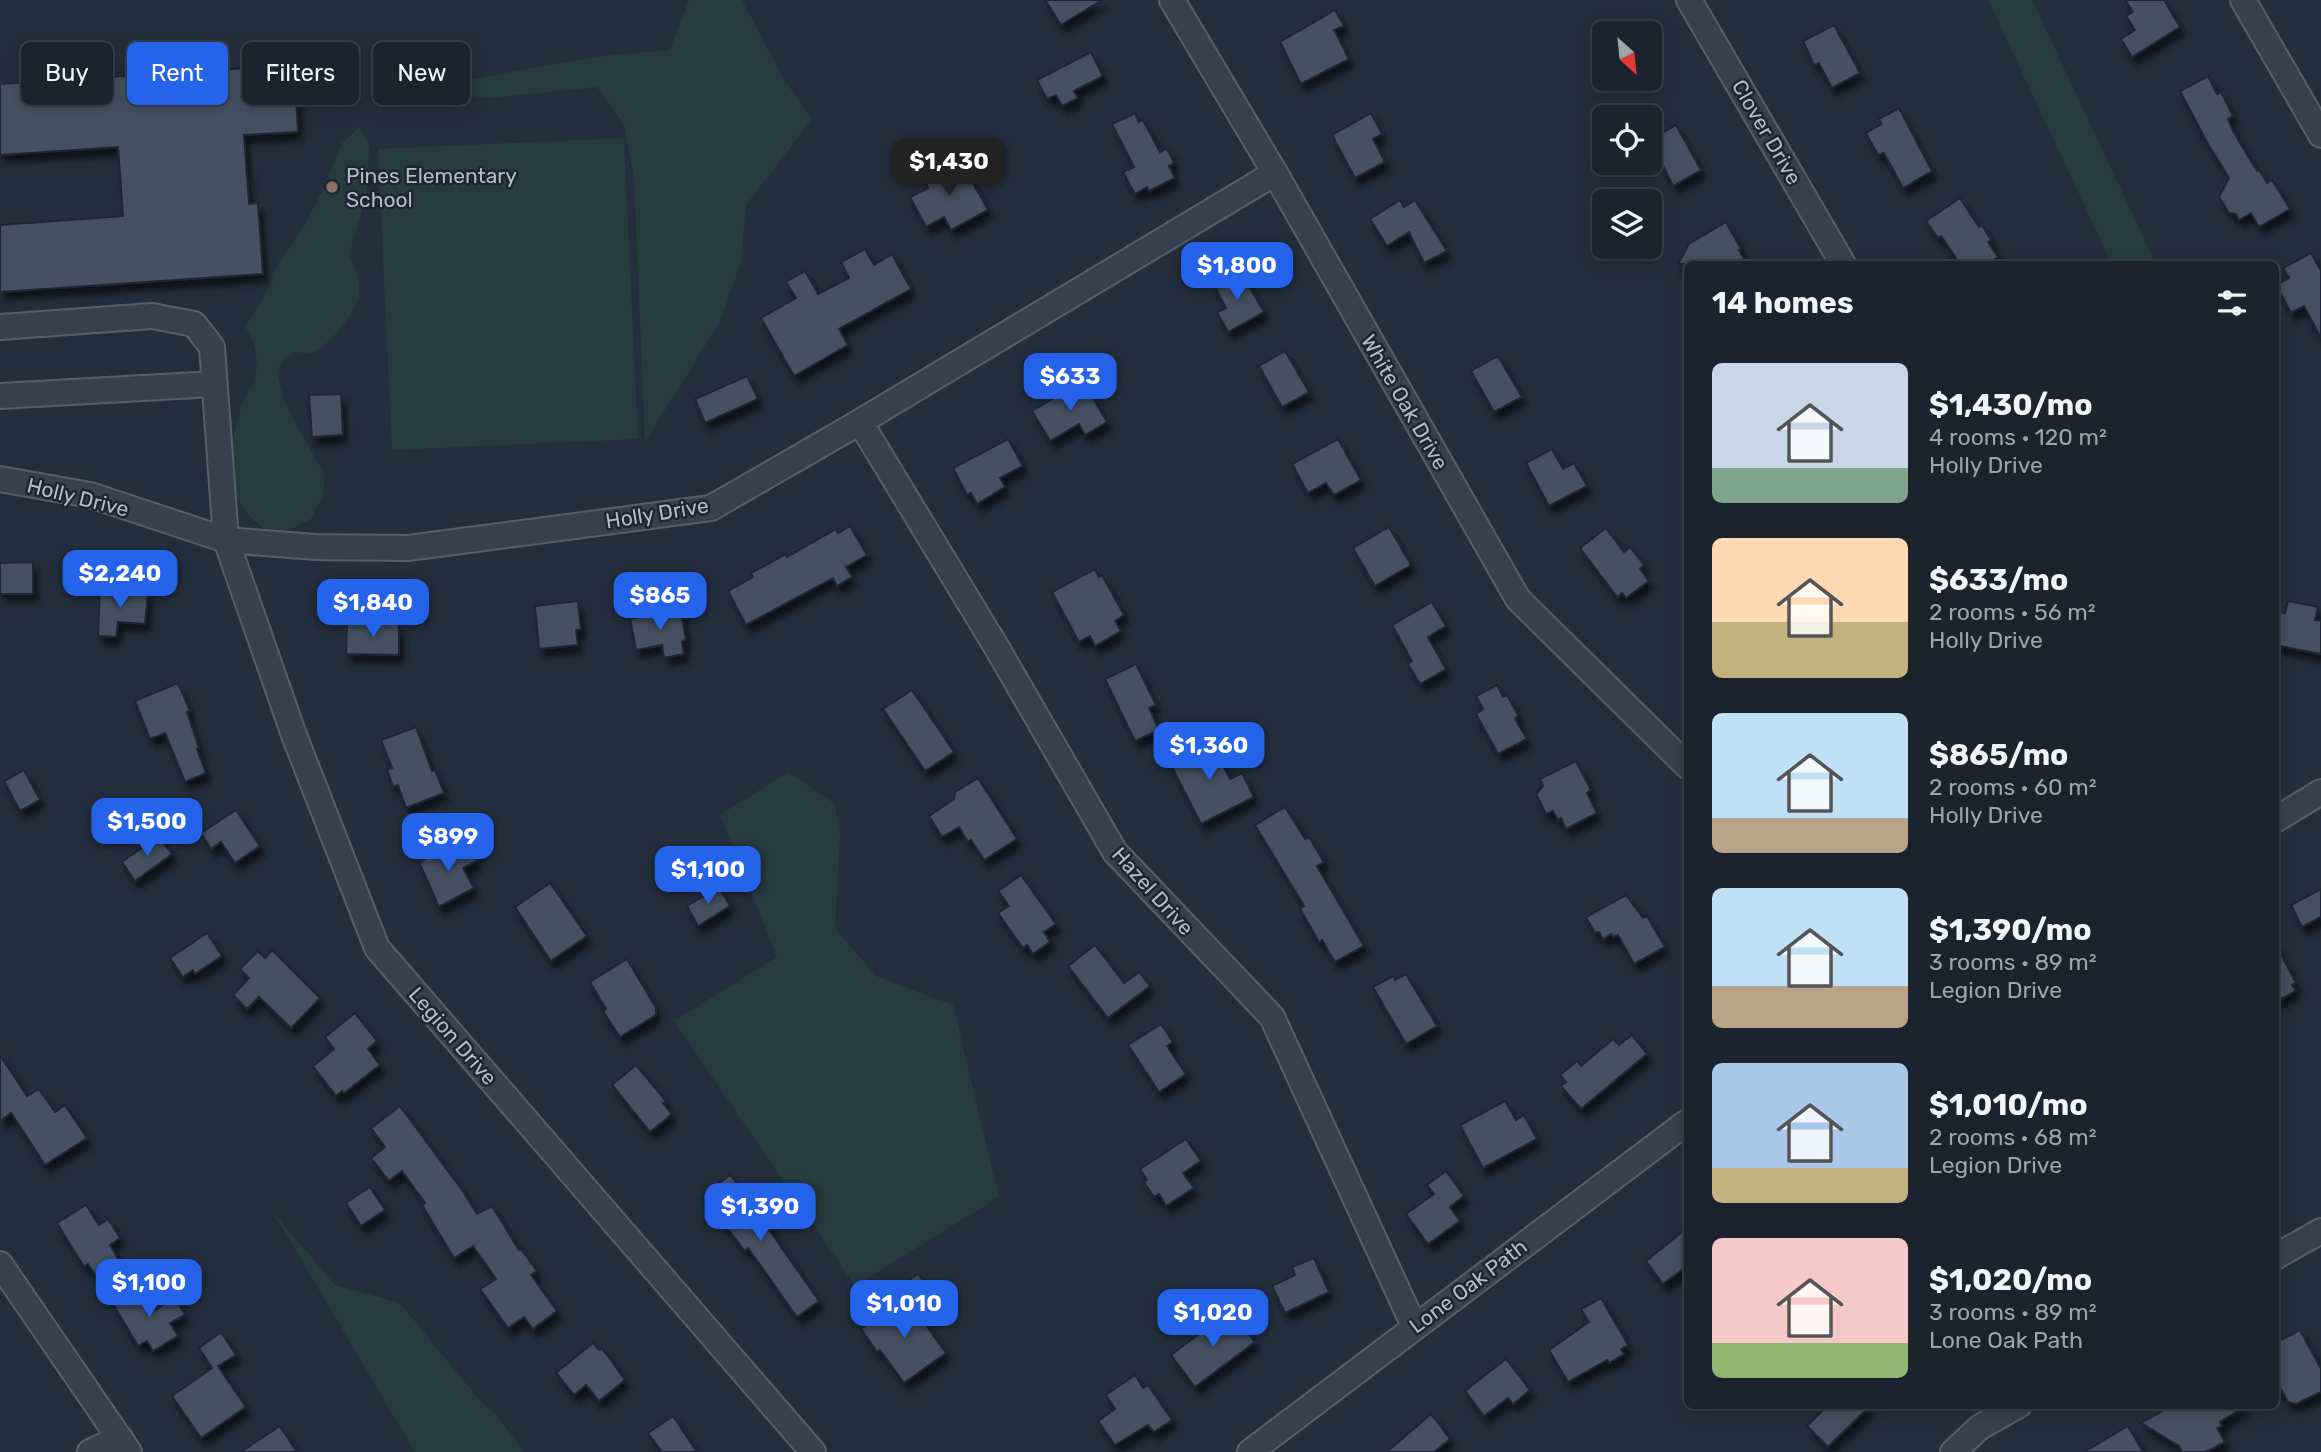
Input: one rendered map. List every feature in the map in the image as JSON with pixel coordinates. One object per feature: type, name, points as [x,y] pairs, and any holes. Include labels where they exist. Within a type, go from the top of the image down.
[{"type":"street","name":"White Oak Drive","points":[[1172,0],[1275,173],[1518,599],[1684,763]]},
{"type":"street","name":"Clover Drive","points":[[1689,0],[1841,261]]},
{"type":"street","points":[[2243,0],[2321,135]]},
{"type":"street","name":"Holly Drive","points":[[0,480],[90,495],[226,540],[315,547],[408,548],[711,508],[860,422],[1275,173]]},
{"type":"street","name":"Legion Drive","points":[[0,327],[152,316],[194,324],[212,347],[226,540],[294,735],[377,948],[813,1452]]},
{"type":"street","points":[[0,396],[214,384]]},
{"type":"street","name":"Hazel Drive","points":[[860,422],[997,648],[1115,852],[1272,1017],[1414,1326]]},
{"type":"street","points":[[2279,818],[2321,792]]},
{"type":"street","name":"Lone Oak Path","points":[[1250,1452],[1684,1124]]},
{"type":"street","points":[[2279,1255],[2321,1231]]},
{"type":"street","points":[[0,1264],[125,1445],[90,1452]]},
{"type":"street","points":[[1953,1452],[1980,1427],[2012,1409]]},
{"type":"green space","points":[[689,0],[742,0],[783,78],[812,119],[746,205],[741,262],[720,322],[645,442],[634,177],[624,124],[597,87],[491,98],[470,96],[470,80],[593,57],[670,50]]},
{"type":"green space","points":[[1988,0],[2032,0],[2155,261],[2111,261]]},
{"type":"green space","points":[[360,127],[369,145],[367,195],[349,254],[358,279],[357,303],[340,329],[325,345],[311,353],[294,352],[281,363],[277,373],[284,401],[325,476],[323,496],[311,519],[285,532],[265,530],[246,512],[233,493],[230,464],[234,433],[242,404],[249,388],[255,383],[256,375],[255,347],[245,327],[262,301],[275,269],[304,226],[325,186],[341,144]]},
{"type":"green space","points":[[624,138],[638,439],[392,450],[378,149]]},
{"type":"green space","points":[[788,772],[835,804],[840,832],[835,928],[876,976],[953,1005],[999,1197],[855,1286],[674,1021],[777,957],[720,815]]},
{"type":"green space","points":[[273,1212],[335,1285],[400,1303],[481,1402],[496,1414],[524,1452],[415,1452]]},
{"type":"building","points":[[1045,0],[1102,0],[1061,25]]},
{"type":"building","points":[[2125,0],[2164,0],[2180,27],[2132,57],[2121,39],[2135,30],[2126,16],[2133,12]]},
{"type":"building","points":[[1335,10],[1344,26],[1334,30],[1349,59],[1301,84],[1280,42]]},
{"type":"building","points":[[1834,25],[1860,73],[1832,88],[1819,63],[1814,65],[1803,41]]},
{"type":"building","points":[[1091,52],[1103,76],[1074,91],[1078,98],[1062,106],[1056,95],[1047,99],[1037,80]]},
{"type":"building","points":[[242,68],[242,105],[296,105],[298,132],[244,135],[249,204],[258,203],[263,274],[0,292],[0,225],[123,216],[118,147],[0,155],[0,84],[21,83],[21,105],[113,105],[113,77],[127,76],[127,105],[228,105],[228,69]]},
{"type":"building","points":[[2208,76],[2217,94],[2221,92],[2233,116],[2228,119],[2233,131],[2257,171],[2259,170],[2267,183],[2272,180],[2290,209],[2259,227],[2251,213],[2239,220],[2236,214],[2229,213],[2219,197],[2229,178],[2180,91]]},
{"type":"building","points":[[1899,108],[1932,171],[1903,188],[1884,153],[1878,155],[1866,133],[1882,124],[1879,119]]},
{"type":"building","points":[[1135,113],[1139,122],[1143,120],[1160,152],[1167,148],[1174,163],[1169,166],[1175,178],[1149,191],[1147,187],[1135,194],[1123,172],[1134,167],[1112,124]]},
{"type":"building","points":[[1371,113],[1382,134],[1373,139],[1385,162],[1355,178],[1332,135]]},
{"type":"building","points":[[1676,125],[1701,170],[1673,186],[1662,164],[1662,133]]},
{"type":"building","points":[[946,163],[952,174],[964,167],[988,210],[951,230],[944,217],[926,227],[910,197],[928,188],[926,182],[929,180],[926,174]]},
{"type":"building","points":[[1960,198],[1979,227],[1982,225],[1991,240],[1988,242],[1998,257],[1992,261],[1958,261],[1941,236],[1938,238],[1926,221]]},
{"type":"building","points":[[1400,200],[1404,207],[1415,200],[1447,251],[1424,263],[1409,232],[1387,246],[1370,219]]},
{"type":"building","points":[[1726,222],[1745,261],[1684,261],[1684,264],[1678,264],[1689,244]]},
{"type":"building","points":[[865,249],[874,265],[892,254],[911,289],[839,329],[848,345],[794,376],[761,318],[796,298],[786,282],[805,271],[818,294],[849,278],[841,262]]},
{"type":"building","points":[[2311,253],[2321,271],[2321,338],[2304,306],[2291,313],[2279,291],[2279,283],[2289,278],[2283,268]]},
{"type":"building","points":[[1240,271],[1264,312],[1228,332],[1217,312],[1226,308],[1214,285]]},
{"type":"building","points":[[1285,351],[1309,392],[1282,407],[1259,366]]},
{"type":"building","points":[[1498,356],[1522,397],[1494,412],[1471,371]]},
{"type":"building","points":[[747,376],[758,399],[705,423],[695,399]]},
{"type":"building","points":[[1083,381],[1107,422],[1085,435],[1079,424],[1050,441],[1032,411]]},
{"type":"building","points":[[341,394],[343,435],[312,437],[309,395]]},
{"type":"building","points":[[1008,439],[1023,466],[1000,478],[1005,487],[977,504],[971,493],[967,495],[953,468]]},
{"type":"building","points":[[1338,439],[1361,480],[1334,495],[1326,483],[1308,493],[1292,464]]},
{"type":"building","points":[[1552,449],[1563,469],[1574,463],[1587,486],[1549,506],[1526,463]]},
{"type":"building","points":[[850,526],[867,555],[846,567],[852,577],[837,586],[833,578],[746,625],[728,591],[753,577],[751,573],[786,554],[787,557],[836,529],[838,533]]},
{"type":"building","points":[[1389,527],[1411,565],[1375,586],[1353,548]]},
{"type":"building","points":[[1606,528],[1624,552],[1630,547],[1644,565],[1640,569],[1649,581],[1626,598],[1622,593],[1617,597],[1580,548]]},
{"type":"building","points":[[33,562],[33,594],[0,594],[0,563]]},
{"type":"building","points":[[1095,569],[1099,577],[1102,575],[1124,615],[1115,621],[1121,631],[1095,646],[1090,636],[1079,642],[1052,592]]},
{"type":"building","points":[[100,589],[148,593],[145,624],[118,622],[116,637],[98,636]]},
{"type":"building","points":[[578,601],[581,630],[576,630],[578,645],[539,649],[535,606]]},
{"type":"building","points":[[2288,601],[2318,607],[2315,620],[2321,621],[2321,654],[2279,646],[2281,612],[2285,613]]},
{"type":"building","points":[[1432,602],[1446,626],[1428,637],[1446,669],[1420,684],[1408,664],[1412,661],[1392,625]]},
{"type":"building","points":[[680,608],[686,639],[682,642],[684,654],[664,658],[662,645],[636,650],[630,619]]},
{"type":"building","points":[[347,623],[399,624],[399,655],[346,654]]},
{"type":"building","points":[[1136,664],[1156,705],[1149,708],[1159,730],[1135,741],[1105,679]]},
{"type":"building","points":[[178,683],[190,711],[187,712],[206,773],[185,782],[165,733],[150,739],[135,701]]},
{"type":"building","points":[[1497,685],[1503,697],[1507,695],[1518,715],[1515,719],[1527,739],[1498,754],[1476,714],[1483,709],[1476,696]]},
{"type":"building","points":[[912,690],[954,752],[925,771],[883,709]]},
{"type":"building","points":[[416,727],[432,771],[435,770],[444,793],[406,808],[398,785],[393,787],[387,770],[392,768],[381,740]]},
{"type":"building","points":[[1209,738],[1230,779],[1242,773],[1254,797],[1201,824],[1168,759]]},
{"type":"building","points":[[1576,761],[1591,790],[1587,793],[1597,813],[1566,829],[1561,818],[1558,820],[1553,811],[1546,814],[1536,794],[1543,786],[1540,779]]},
{"type":"building","points":[[24,770],[40,800],[20,811],[4,781]]},
{"type":"building","points":[[978,778],[1017,839],[984,860],[959,827],[942,837],[929,816],[954,799],[955,792]]},
{"type":"building","points":[[1285,807],[1305,839],[1309,837],[1324,862],[1317,866],[1364,946],[1335,962],[1322,940],[1319,942],[1300,909],[1304,906],[1255,825]]},
{"type":"building","points":[[236,810],[260,846],[235,863],[221,842],[211,849],[201,833]]},
{"type":"building","points":[[158,836],[172,854],[135,881],[122,862]]},
{"type":"building","points":[[451,845],[455,852],[469,845],[477,861],[463,868],[474,888],[439,907],[419,862]]},
{"type":"building","points":[[1021,875],[1056,924],[1044,932],[1050,942],[1033,954],[1027,945],[1023,948],[998,913],[1009,906],[998,891]]},
{"type":"building","points":[[550,883],[587,936],[551,961],[515,907]]},
{"type":"building","points":[[719,887],[730,906],[698,926],[687,906]]},
{"type":"building","points":[[2321,889],[2321,917],[2302,927],[2291,905]]},
{"type":"building","points":[[1626,895],[1643,918],[1647,916],[1665,947],[1634,964],[1618,935],[1613,937],[1611,934],[1603,939],[1599,932],[1595,933],[1586,917]]},
{"type":"building","points":[[207,933],[222,956],[195,974],[193,970],[183,977],[170,958]]},
{"type":"building","points":[[1095,945],[1124,983],[1139,972],[1150,986],[1108,1018],[1068,966]]},
{"type":"building","points":[[272,950],[320,998],[291,1028],[259,997],[247,1009],[233,995],[249,978],[240,969],[258,951],[265,958]]},
{"type":"building","points":[[2279,951],[2296,983],[2292,985],[2296,991],[2279,1000]]},
{"type":"building","points":[[627,959],[656,1008],[656,1015],[620,1037],[603,1011],[606,1009],[590,982]]},
{"type":"building","points":[[1406,974],[1437,1026],[1406,1044],[1373,987],[1393,976],[1395,980]]},
{"type":"building","points":[[355,1013],[377,1041],[368,1049],[380,1065],[344,1093],[342,1091],[336,1096],[313,1066],[334,1049],[325,1037]]},
{"type":"building","points":[[1161,1024],[1173,1042],[1167,1046],[1186,1074],[1159,1092],[1128,1045]]},
{"type":"building","points":[[1632,1035],[1647,1054],[1581,1109],[1561,1086],[1566,1082],[1560,1075],[1577,1061],[1581,1066],[1613,1039],[1619,1045]]},
{"type":"building","points":[[0,1055],[27,1096],[39,1089],[55,1112],[65,1105],[87,1138],[45,1165],[11,1113],[0,1121]]},
{"type":"building","points":[[636,1065],[666,1101],[663,1103],[672,1114],[650,1132],[612,1085]]},
{"type":"building","points":[[1505,1101],[1516,1120],[1524,1115],[1537,1139],[1483,1168],[1460,1125]]},
{"type":"building","points":[[400,1106],[477,1214],[492,1206],[519,1250],[521,1249],[537,1271],[531,1275],[557,1311],[533,1329],[524,1317],[508,1328],[480,1289],[496,1279],[473,1246],[454,1258],[422,1205],[425,1203],[402,1171],[389,1181],[371,1158],[385,1147],[371,1128]]},
{"type":"building","points":[[1186,1139],[1201,1161],[1183,1173],[1194,1188],[1166,1206],[1159,1194],[1154,1197],[1144,1182],[1147,1180],[1140,1169]]},
{"type":"building","points":[[1446,1171],[1464,1196],[1450,1207],[1460,1221],[1428,1244],[1406,1214],[1434,1194],[1427,1185]]},
{"type":"building","points":[[730,1175],[773,1229],[770,1231],[819,1301],[797,1317],[748,1248],[745,1251],[702,1196]]},
{"type":"building","points":[[370,1187],[385,1210],[361,1226],[346,1203]]},
{"type":"building","points":[[86,1205],[99,1225],[108,1219],[120,1238],[110,1245],[119,1260],[95,1275],[88,1264],[84,1267],[57,1223]]},
{"type":"building","points":[[1684,1230],[1684,1268],[1663,1284],[1646,1261]]},
{"type":"building","points":[[1314,1258],[1329,1292],[1285,1313],[1272,1286],[1295,1275],[1292,1267]]},
{"type":"building","points":[[918,1274],[928,1287],[914,1297],[904,1284]]},
{"type":"building","points":[[139,1288],[153,1311],[175,1298],[185,1315],[170,1323],[178,1336],[153,1351],[147,1341],[138,1346],[113,1304]]},
{"type":"building","points":[[906,1297],[946,1353],[904,1383],[861,1329]]},
{"type":"building","points":[[1601,1298],[1628,1345],[1621,1349],[1624,1354],[1609,1363],[1607,1360],[1568,1382],[1549,1350],[1589,1322],[1581,1309]]},
{"type":"building","points":[[1231,1310],[1255,1342],[1195,1387],[1171,1355]]},
{"type":"building","points":[[2300,1330],[2321,1369],[2321,1392],[2296,1404],[2288,1402],[2281,1389],[2279,1390],[2279,1341]]},
{"type":"building","points":[[221,1332],[236,1355],[218,1366],[246,1407],[201,1438],[172,1396],[212,1368],[199,1348]]},
{"type":"building","points":[[593,1343],[599,1350],[602,1348],[625,1380],[599,1401],[586,1385],[574,1395],[556,1373]]},
{"type":"building","points":[[1506,1359],[1530,1390],[1513,1404],[1508,1398],[1484,1416],[1465,1391]]},
{"type":"building","points":[[1135,1375],[1143,1388],[1148,1385],[1172,1420],[1154,1432],[1148,1425],[1115,1445],[1098,1421],[1115,1409],[1106,1395]]},
{"type":"building","points":[[1824,1409],[1867,1409],[1828,1447],[1807,1426]]},
{"type":"building","points":[[2166,1409],[2241,1409],[2220,1422],[2222,1426],[2217,1428],[2225,1442],[2206,1452],[2182,1452],[2179,1446],[2141,1423]]},
{"type":"building","points":[[1431,1414],[1450,1439],[1434,1452],[1387,1452]]},
{"type":"building","points":[[673,1416],[697,1452],[662,1452],[648,1433]]},
{"type":"building","points":[[280,1426],[297,1452],[241,1452]]},
{"type":"building","points":[[2128,1426],[2143,1452],[2084,1452]]},
{"type":"place","name":"Pines Elementary School","points":[[332,187]]}]
